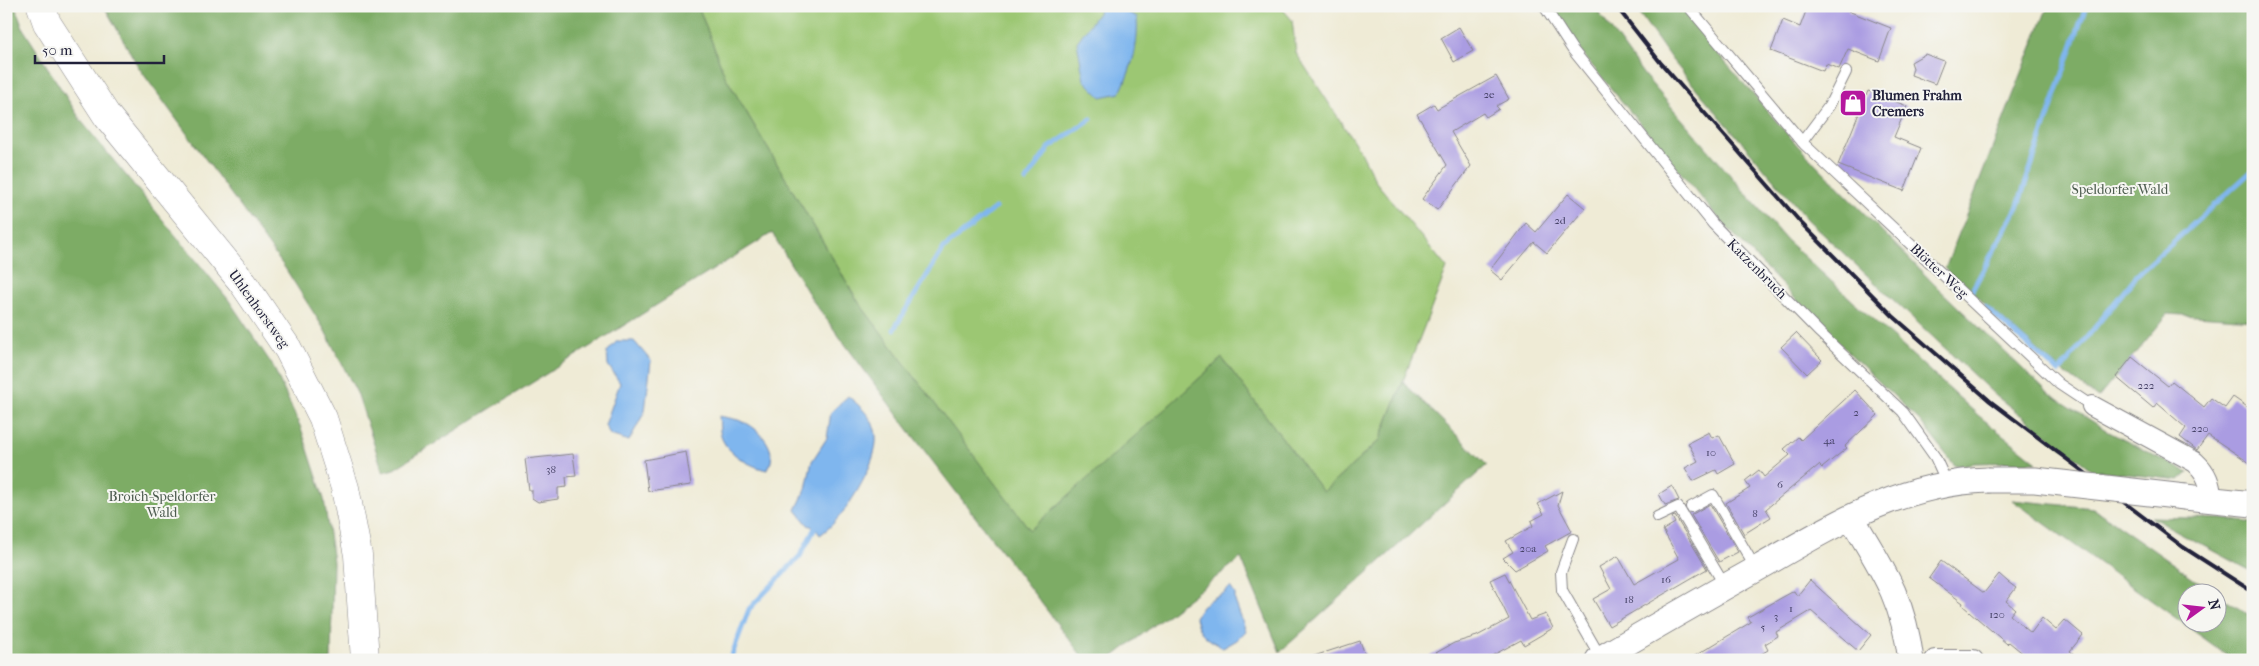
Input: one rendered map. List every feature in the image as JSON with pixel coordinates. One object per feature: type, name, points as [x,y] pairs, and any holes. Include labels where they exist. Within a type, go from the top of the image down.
[{"type":"main road","name":"Uhlenhorstweg","points":[[41,6],[47,23],[107,116],[242,283],[288,349],[319,410],[345,488],[356,546],[366,660]]},
{"type":"street","name":"Blötter Weg","points":[[2092,406],[2195,462],[2204,470],[2210,481],[2212,500]]},
{"type":"street","points":[[1599,659],[1851,517],[1894,497],[1947,483],[1988,480],[2035,480],[2253,504]]},
{"type":"street","points":[[1851,517],[1890,582],[1900,604],[1907,630],[1911,660]]},
{"type":"street","points":[[1935,660],[1973,660]]},
{"type":"lane","name":"Katzenbruch","points":[[1544,6],[1572,49],[1714,224],[1820,333],[1903,412],[1935,457],[1947,483]]},
{"type":"lane","name":"Blötter Weg","points":[[1688,6],[1802,142],[2059,384],[2092,406]]},
{"type":"lane","points":[[1802,142],[1829,106],[1846,72]]},
{"type":"lane","points":[[1691,507],[1713,495],[1756,569]]},
{"type":"lane","points":[[1657,517],[1678,507],[1725,587]]},
{"type":"lane","points":[[1573,539],[1560,572],[1562,590],[1599,659]]},
{"type":"green space","name":"Broich-Speldorfer Wald","points":[[6,6],[15,6],[24,30],[82,122],[228,299],[273,366],[301,428],[324,499],[333,562],[331,660],[6,660]]},
{"type":"green space","points":[[104,6],[698,6],[725,76],[859,303],[1030,530],[1222,358],[1323,492],[1380,440],[1403,382],[1487,465],[1280,652],[1241,558],[1109,660],[1085,660],[907,428],[813,301],[772,233],[394,469],[383,472],[358,395],[324,329],[285,268],[139,68]]},
{"type":"green space","points":[[698,6],[1280,6],[1292,20],[1296,53],[1362,154],[1376,182],[1447,268],[1380,440],[1323,492],[1222,358],[1030,531],[859,303],[725,76]]},
{"type":"green space","points":[[1550,6],[1594,6],[1644,75],[1786,240],[1979,416],[2037,462],[1974,463],[1955,466],[1920,421],[1823,328],[1719,219],[1575,45]]},
{"type":"green space","points":[[1634,6],[1681,6],[1719,55],[1798,146],[1939,289],[2047,392],[2109,432],[2188,473],[2180,480],[2092,470],[1996,396],[1808,220],[1672,60]]},
{"type":"green space","name":"Speldorfer Wald","points":[[2048,6],[2253,6],[2253,320],[2168,314],[2098,398],[2058,368],[1945,269]]},
{"type":"green space","points":[[2012,500],[2093,508],[2202,584],[2176,584],[2176,618]]},
{"type":"green space","points":[[2151,517],[2224,519],[2253,523],[2253,572]]},
{"type":"green space","points":[[2226,600],[2253,617],[2253,660],[2234,660],[2198,634],[2226,634]]},
{"type":"water","points":[[1103,6],[1119,8],[1137,17],[1137,37],[1134,56],[1120,93],[1101,97],[1084,80],[1077,42]]},
{"type":"water","points":[[617,341],[634,341],[651,361],[645,411],[629,441],[610,435],[605,425],[620,383],[608,365],[607,352]]},
{"type":"water","points":[[848,396],[862,409],[873,424],[876,436],[875,447],[872,461],[858,490],[839,517],[820,535],[815,528],[808,525],[796,510],[806,489],[812,461],[827,438],[831,412]]},
{"type":"water","points":[[719,416],[746,423],[758,431],[770,450],[771,457],[767,470],[754,466],[728,448],[721,436]]},
{"type":"water","points":[[1230,587],[1235,594],[1235,601],[1246,631],[1237,640],[1223,648],[1201,632],[1195,617],[1202,606],[1224,593]]},
{"type":"building","points":[[1808,6],[1850,6],[1848,11],[1891,28],[1879,61],[1848,49],[1839,69],[1826,64],[1823,71],[1771,51],[1783,20],[1800,27]]},
{"type":"building","points":[[1459,27],[1473,51],[1454,62],[1441,38]]},
{"type":"building","points":[[1925,54],[1944,61],[1935,84],[1911,75],[1913,68],[1911,62]]},
{"type":"building","points":[[1496,76],[1509,99],[1496,106],[1499,109],[1486,117],[1483,113],[1451,132],[1471,166],[1437,210],[1422,199],[1447,165],[1417,114],[1434,104],[1437,109]]},
{"type":"building","points":[[1868,91],[1907,106],[1894,137],[1921,148],[1904,191],[1838,165]]},
{"type":"building","points":[[1568,194],[1585,208],[1547,253],[1534,242],[1502,280],[1490,270],[1526,223],[1536,232]]},
{"type":"building","points":[[1796,333],[1822,360],[1807,374],[1781,347]]},
{"type":"building","points":[[2132,357],[2168,386],[2172,381],[2204,407],[2211,398],[2225,408],[2233,397],[2253,411],[2253,465],[2208,435],[2197,450],[2180,437],[2186,428],[2157,403],[2153,408],[2116,377]]},
{"type":"building","points":[[1855,390],[1878,415],[1845,446],[1847,448],[1822,468],[1819,465],[1766,509],[1771,517],[1744,534],[1726,503],[1750,488],[1745,481],[1759,470],[1764,477],[1790,455],[1784,449],[1798,437],[1801,440]]},
{"type":"building","points":[[1709,432],[1712,438],[1719,435],[1735,464],[1718,474],[1716,470],[1693,481],[1685,468],[1698,461],[1688,443]]},
{"type":"building","points":[[686,452],[691,485],[648,491],[644,460]]},
{"type":"building","points":[[573,454],[576,476],[566,477],[567,487],[558,488],[558,499],[538,502],[532,498],[532,490],[529,490],[525,459]]},
{"type":"building","points":[[1672,486],[1679,500],[1665,505],[1659,494]]},
{"type":"building","points":[[1562,491],[1558,505],[1572,531],[1545,546],[1548,551],[1515,570],[1503,558],[1513,552],[1506,541],[1533,526],[1531,521],[1544,514],[1538,504]]},
{"type":"building","points":[[1710,504],[1738,552],[1719,562],[1691,515]]},
{"type":"building","points":[[1675,516],[1707,569],[1609,626],[1593,599],[1611,589],[1599,567],[1618,556],[1634,584],[1679,559],[1663,530],[1675,523],[1672,517]]},
{"type":"building","points":[[1941,561],[1984,593],[1999,574],[2016,588],[2006,601],[2015,609],[2010,615],[2031,633],[2042,618],[2056,630],[2065,620],[2083,635],[2070,651],[2081,660],[2031,660],[2009,642],[2007,644],[1962,605],[1963,603],[1929,578]]},
{"type":"building","points":[[1505,573],[1530,620],[1546,614],[1553,628],[1524,645],[1521,640],[1484,660],[1423,660],[1454,643],[1477,636],[1509,619],[1490,580]]},
{"type":"building","points":[[1810,580],[1871,635],[1858,651],[1811,611],[1776,632],[1778,636],[1765,644],[1768,650],[1751,660],[1688,660],[1751,622],[1748,617],[1794,591],[1797,596]]},
{"type":"building","points":[[1360,641],[1367,660],[1312,660],[1311,657]]},
{"type":"waterway","points":[[1970,294],[2017,208],[2086,6]]},
{"type":"waterway","points":[[1026,181],[1049,148],[1091,119]]},
{"type":"waterway","points":[[1985,307],[2059,372],[2137,275],[2253,170]]},
{"type":"waterway","points":[[894,329],[944,248],[995,208]]},
{"type":"waterway","points":[[730,660],[749,609],[800,556],[815,528]]},
{"type":"railway","points":[[1616,6],[1660,62],[1802,224],[1893,316],[1990,401],[2183,547],[2253,592]]},
{"type":"place","name":"Blumen Frahm Cremers","points":[[1853,103]]}]
